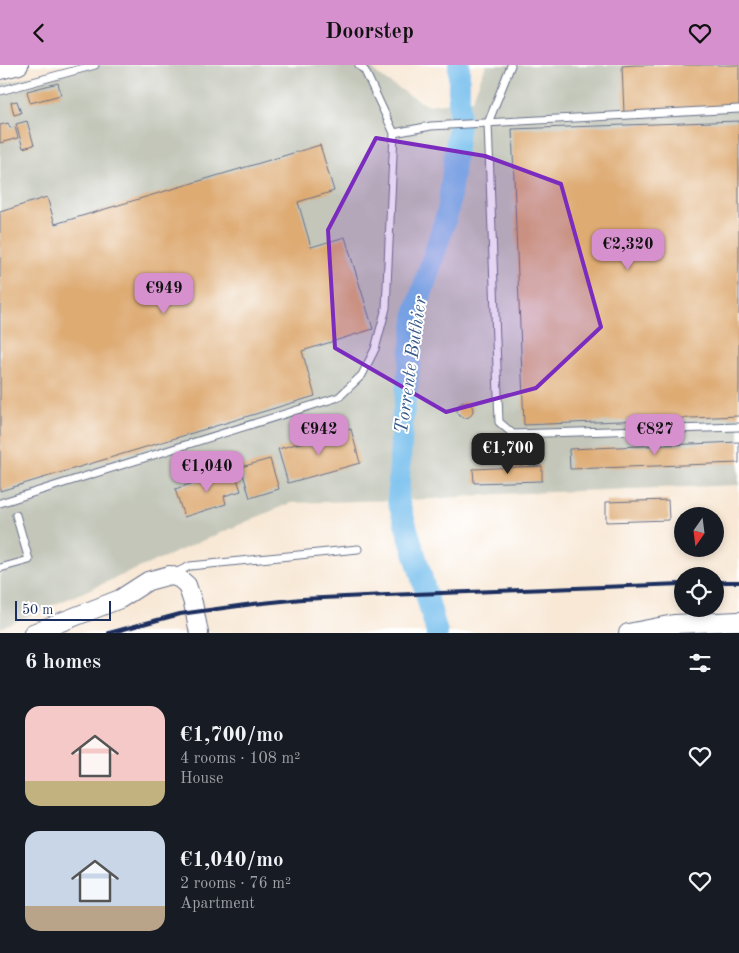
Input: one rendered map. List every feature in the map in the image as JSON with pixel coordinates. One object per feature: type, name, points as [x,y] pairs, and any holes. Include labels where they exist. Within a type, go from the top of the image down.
[{"type":"street","points":[[0,70],[19,65]]},
{"type":"street","points":[[33,633],[120,599],[148,581],[170,575],[188,585],[199,633]]},
{"type":"street","points":[[628,633],[674,625],[739,621]]},
{"type":"lane","points":[[0,91],[95,65]]},
{"type":"lane","points":[[0,503],[339,397],[362,375],[375,349],[386,308],[394,133],[365,71],[359,65]]},
{"type":"lane","points":[[511,65],[488,123],[499,422],[513,434],[739,427]]},
{"type":"lane","points":[[394,133],[431,127],[488,123],[739,109]]},
{"type":"lane","points":[[0,568],[29,560],[16,515]]},
{"type":"lane","points":[[170,575],[190,566],[358,549]]},
{"type":"highlighted area","points":[[376,138],[485,156],[561,184],[601,327],[536,388],[446,412],[335,348],[328,230]]},
{"type":"shaded area","points":[[76,65],[367,65],[385,80],[426,105],[472,100],[486,65],[739,65],[739,485],[500,494],[434,499],[290,503],[0,628],[0,84]]},
{"type":"building","points":[[739,65],[739,107],[624,113],[622,66]]},
{"type":"building","points":[[58,83],[61,95],[30,103],[27,91]]},
{"type":"building","points":[[17,101],[21,113],[14,115],[11,102]]},
{"type":"building","points":[[27,121],[34,145],[23,148],[16,124]]},
{"type":"building","points":[[739,121],[739,416],[524,425],[512,129]]},
{"type":"building","points":[[8,123],[10,128],[15,127],[18,138],[0,143],[0,125]]},
{"type":"building","points":[[320,145],[334,191],[298,202],[311,247],[345,237],[373,329],[302,351],[315,396],[0,491],[0,212],[47,197],[55,224]]},
{"type":"building","points":[[465,402],[473,410],[465,418],[457,410]]},
{"type":"building","points":[[351,429],[360,463],[288,483],[278,449]]},
{"type":"building","points":[[739,442],[739,463],[570,469],[569,449]]},
{"type":"building","points":[[270,459],[279,489],[250,498],[241,467]]},
{"type":"building","points":[[542,466],[542,481],[474,483],[473,469]]},
{"type":"building","points":[[234,470],[241,491],[224,496],[226,504],[184,517],[175,489]]},
{"type":"building","points":[[668,500],[669,520],[606,522],[606,502]]},
{"type":"waterway","name":"Torrente Buthier","points":[[437,633],[398,500],[402,425],[416,311],[448,211],[459,124],[459,65]]},
{"type":"railway","points":[[724,582],[739,582]]},
{"type":"railway","points":[[109,633],[180,614],[302,599],[674,584]]}]
